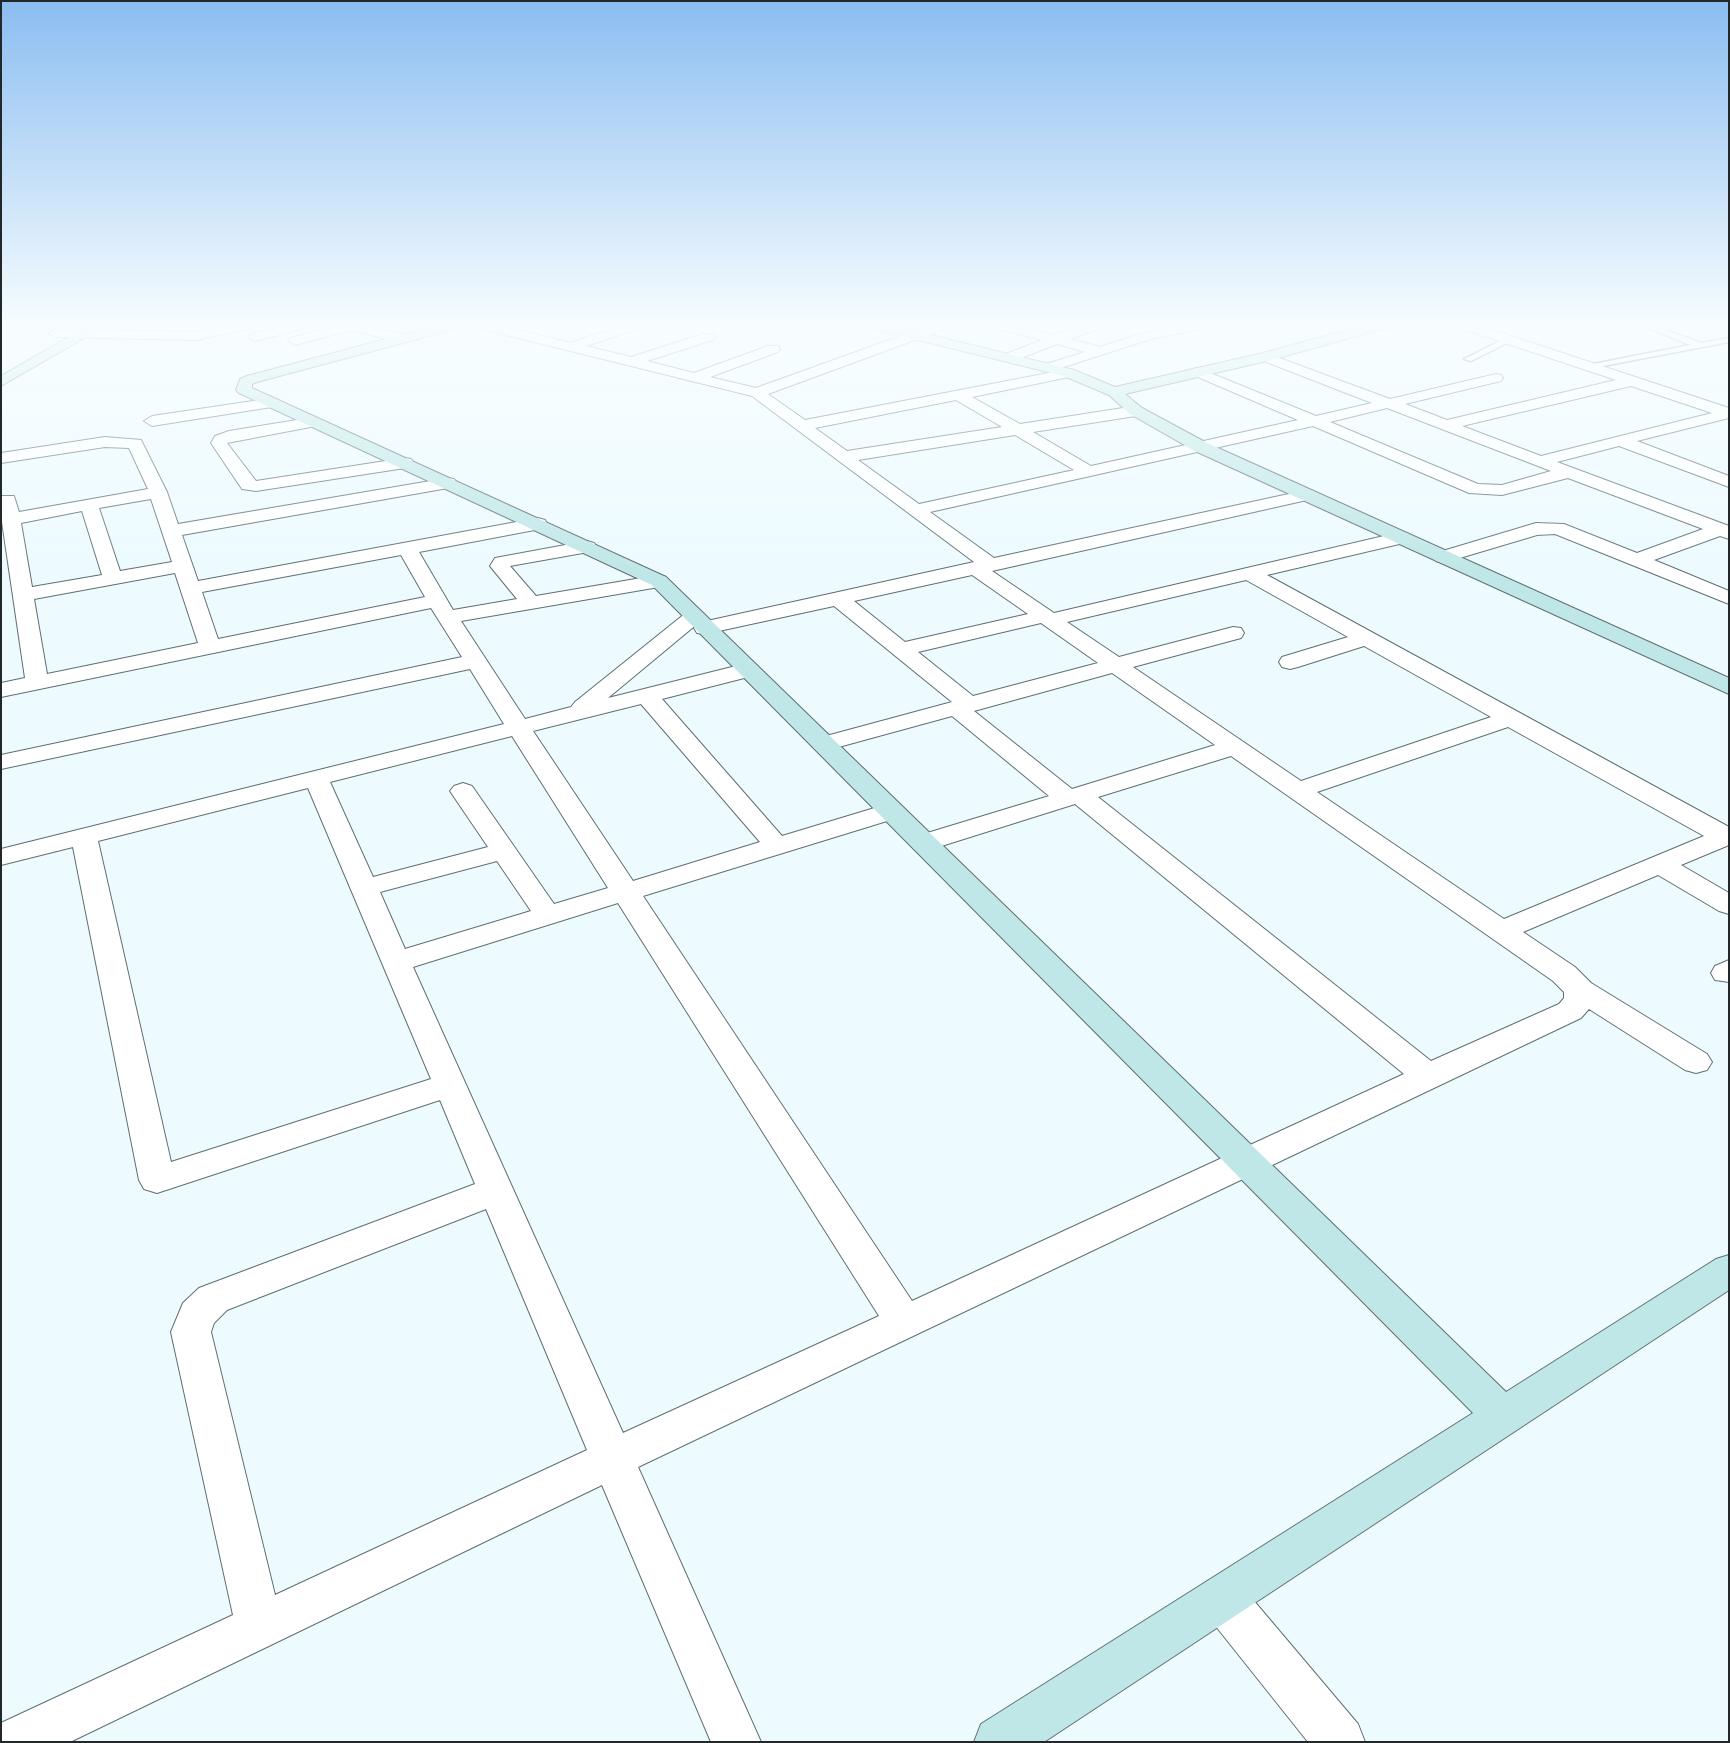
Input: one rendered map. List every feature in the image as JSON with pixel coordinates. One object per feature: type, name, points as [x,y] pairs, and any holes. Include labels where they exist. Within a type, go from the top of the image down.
[{"type":"street","points":[[152,421],[245,407]]},
{"type":"street","points":[[283,407],[587,546],[658,581],[1503,1416]]},
{"type":"street","points":[[776,407],[916,510],[1047,618],[1296,791],[1502,930],[1564,974],[1580,990],[1696,1062]]},
{"type":"street","points":[[801,426],[896,407]]},
{"type":"street","points":[[980,407],[1090,472]]},
{"type":"street","points":[[1132,407],[1201,447],[1729,687]]},
{"type":"street","points":[[1282,407],[1475,489],[1486,491],[1502,490],[1569,472]]},
{"type":"street","points":[[916,510],[1374,407]]},
{"type":"street","points":[[1398,407],[1724,531]]},
{"type":"street","points":[[1446,426],[1523,407]]},
{"type":"street","points":[[1712,407],[1729,413]]},
{"type":"street","points":[[843,457],[1136,411]]},
{"type":"street","points":[[1540,461],[1729,413]]},
{"type":"street","points":[[315,422],[229,436],[220,439],[219,443],[248,485],[256,486],[405,463]]},
{"type":"street","points":[[1621,441],[1729,482]]},
{"type":"street","points":[[1,458],[105,442],[135,443],[158,492],[210,647]]},
{"type":"street","points":[[171,531],[448,483]]},
{"type":"street","points":[[38,682],[24,595],[8,521],[158,492]]},
{"type":"street","points":[[576,713],[700,622],[838,598],[1307,495]]},
{"type":"street","points":[[89,505],[113,579]]},
{"type":"street","points":[[190,588],[538,524]]},
{"type":"street","points":[[1443,557],[1544,527],[1568,531],[1729,598]]},
{"type":"street","points":[[1638,560],[1724,531]]},
{"type":"street","points":[[901,650],[1401,538]]},
{"type":"street","points":[[531,603],[500,566],[502,562],[587,546]]},
{"type":"street","points":[[407,548],[442,609],[904,1323]]},
{"type":"street","points":[[24,595],[183,566]]},
{"type":"street","points":[[1248,573],[1727,836]]},
{"type":"street","points":[[1,690],[210,647],[442,609],[531,603],[658,581]]},
{"type":"street","points":[[838,598],[901,650],[964,707],[1073,796],[1428,1076]]},
{"type":"street","points":[[824,744],[1233,633]]},
{"type":"street","points":[[1290,662],[1366,638]]},
{"type":"street","points":[[1,762],[476,661]]},
{"type":"street","points":[[1,857],[748,670]]},
{"type":"street","points":[[646,695],[777,846]]},
{"type":"street","points":[[1296,791],[1510,718]]},
{"type":"street","points":[[923,843],[1233,747]]},
{"type":"street","points":[[316,778],[736,1742]]},
{"type":"street","points":[[463,791],[548,916]]},
{"type":"street","points":[[396,962],[891,811]]},
{"type":"street","points":[[1502,930],[1727,836]]},
{"type":"street","points":[[84,837],[157,1180],[450,1085]]},
{"type":"street","points":[[364,888],[504,851]]},
{"type":"street","points":[[1660,864],[1729,906]]},
{"type":"street","points":[[15,1742],[612,1459],[1247,1164],[1428,1076],[1570,1011],[1579,1001],[1580,990]]},
{"type":"street","points":[[259,1626],[191,1332],[197,1314],[213,1299],[496,1191]]},
{"type":"street","points":[[999,1742],[1729,1270]]},
{"type":"street","points":[[1222,1598],[1340,1742]]}]
